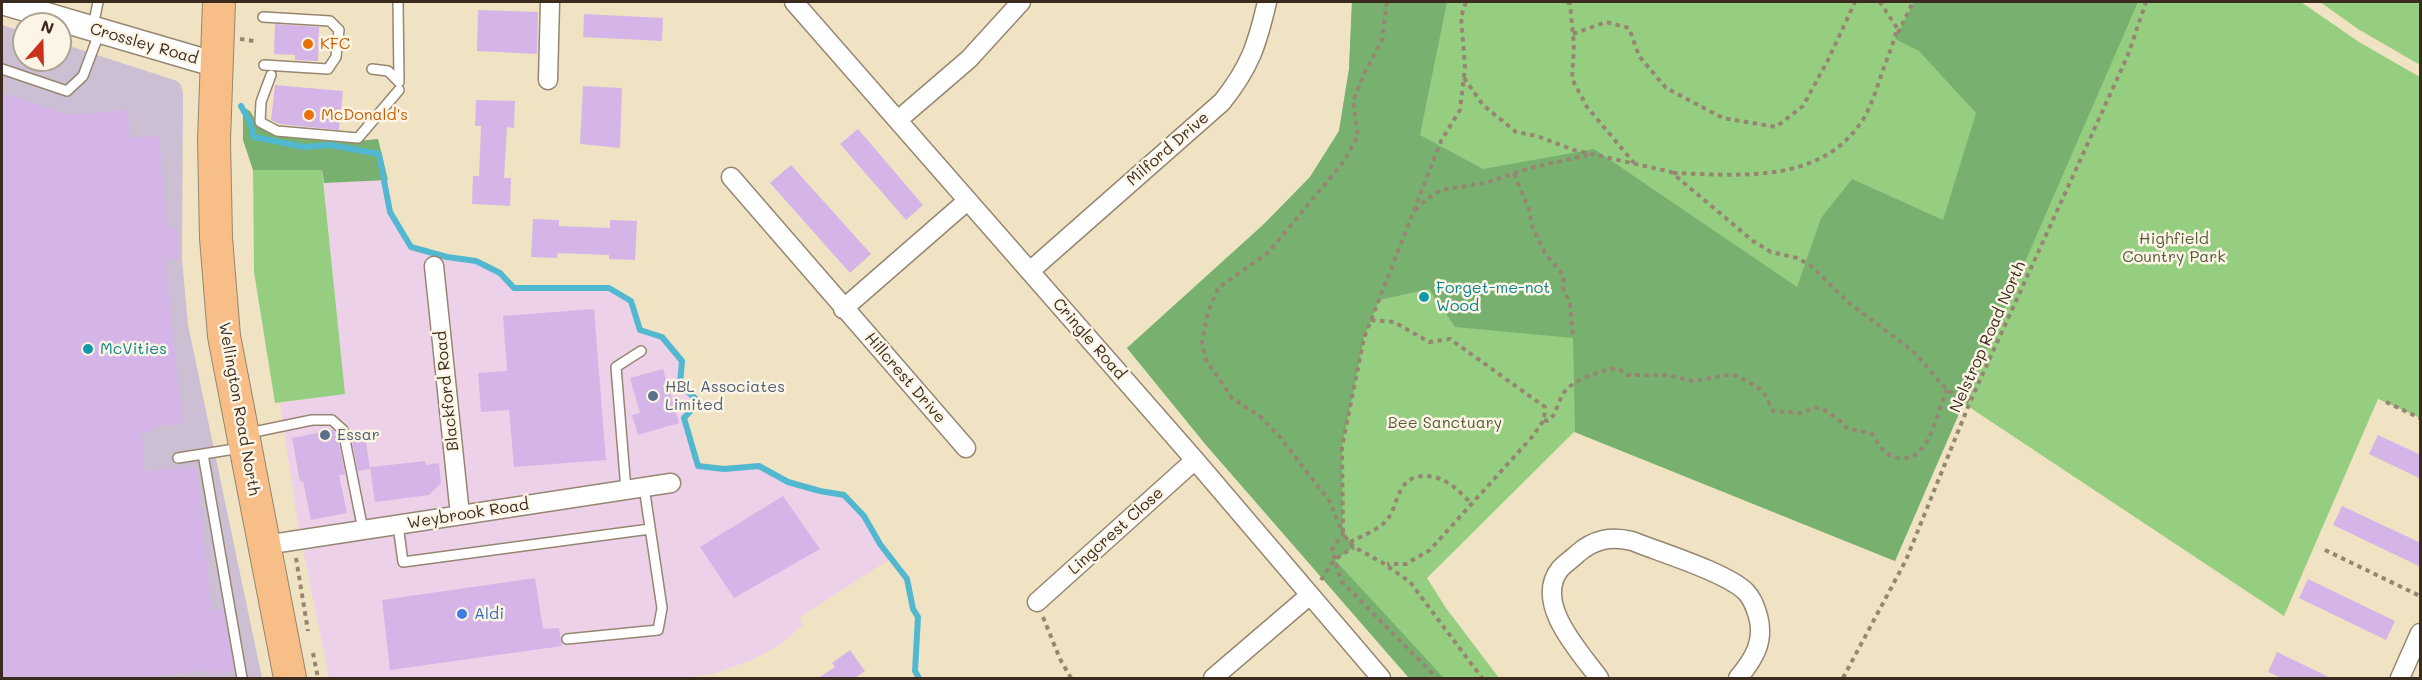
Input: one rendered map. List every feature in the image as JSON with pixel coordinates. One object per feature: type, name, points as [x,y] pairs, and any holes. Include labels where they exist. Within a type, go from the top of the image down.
[{"type":"highway","name":"Wellington Road North","points":[[219,2],[214,140],[217,249],[224,336],[244,441],[279,543],[290,678]]},
{"type":"street","name":"Crossley Road","points":[[2,2],[217,65]]},
{"type":"street","points":[[548,80],[550,2]]},
{"type":"street","name":"Cringle Road","points":[[794,2],[1195,460],[1315,588],[1381,678]]},
{"type":"street","points":[[898,120],[969,59],[1021,2]]},
{"type":"street","name":"Milford Drive","points":[[1030,271],[1222,102],[1239,81],[1252,58],[1266,2]]},
{"type":"street","name":"Hillcrest Drive","points":[[731,177],[843,309],[966,448]]},
{"type":"street","points":[[843,309],[967,201]]},
{"type":"street","name":"Blackford Road","points":[[434,266],[460,515]]},
{"type":"street","name":"Lingcrest Close","points":[[1037,602],[1195,460]]},
{"type":"street","name":"Weybrook Road","points":[[279,543],[671,483]]},
{"type":"street","points":[[1599,678],[1559,622],[1553,607],[1552,594],[1559,570],[1580,551],[1598,540],[1616,537],[1632,541],[1730,580],[1746,591],[1754,603],[1762,629],[1758,649],[1738,678]]},
{"type":"street","points":[[1213,678],[1315,588]]},
{"type":"street","points":[[2400,678],[2421,633]]},
{"type":"lane","points":[[2,69],[67,91],[83,76],[96,30],[98,2]]},
{"type":"lane","points":[[372,69],[388,71],[399,82],[398,2]]},
{"type":"lane","points":[[263,17],[330,21],[339,30],[336,57],[328,69],[264,65]]},
{"type":"lane","points":[[271,75],[261,102],[260,122],[277,131],[358,138],[399,90]]},
{"type":"lane","points":[[567,639],[658,630],[662,608],[650,529],[635,488],[616,367],[641,351]]},
{"type":"lane","points":[[178,458],[203,454],[312,420],[333,420],[343,430],[363,530]]},
{"type":"lane","points":[[203,454],[242,678]]},
{"type":"lane","points":[[398,525],[403,562],[650,529]]},
{"type":"path","points":[[1387,2],[1382,40],[1353,101],[1358,136],[1344,161],[1269,252],[1218,288],[1208,312],[1202,342],[1206,360],[1232,398],[1261,417],[1280,437],[1330,502],[1343,534],[1354,547],[1383,563],[1410,582],[1482,678]]},
{"type":"path","points":[[1437,678],[1341,581],[1332,549],[1343,534],[1342,447],[1364,338],[1442,141],[1460,110],[1465,67],[1461,17],[1466,2]]},
{"type":"path","points":[[1567,2],[1570,4],[1573,34],[1572,79],[1587,106],[1634,164]]},
{"type":"path","points":[[1573,34],[1606,22],[1629,28],[1639,56],[1666,88],[1724,118],[1776,127],[1803,106],[1855,2]]},
{"type":"path","points":[[1880,2],[1897,28],[1895,39]]},
{"type":"path","points":[[1463,78],[1483,105],[1516,132],[1537,136],[1574,150],[1671,172],[1728,175],[1769,173],[1800,167],[1822,158],[1843,144],[1864,118],[1876,93],[1895,39],[1913,2]]},
{"type":"path","name":"Nelstrop Road North","points":[[1843,678],[1906,560],[1971,402],[2128,55],[2146,2]]},
{"type":"path","points":[[240,39],[254,41]]},
{"type":"path","points":[[1413,213],[1427,199],[1441,190],[1485,183],[1593,154]]},
{"type":"path","points":[[1671,172],[1753,241],[1771,252],[1797,258],[1810,265],[1849,303],[1914,352],[1947,390],[1971,402]]},
{"type":"path","points":[[1514,174],[1530,212],[1531,224],[1545,253],[1564,276],[1563,288],[1570,303],[1573,338]]},
{"type":"path","points":[[1371,320],[1394,322],[1429,342],[1450,339],[1545,407],[1544,420],[1532,437],[1430,550],[1406,564],[1383,563]]},
{"type":"path","points":[[1544,420],[1548,421],[1552,418],[1567,388],[1611,369],[1617,368],[1628,375],[1667,375],[1693,381],[1728,375],[1738,376],[1763,391],[1773,411],[1801,414],[1813,408],[1821,408],[1838,418],[1847,428],[1872,434],[1883,453],[1890,457],[1909,459],[1916,457],[1928,443],[1947,390]]},
{"type":"path","points":[[2386,402],[2421,418]]},
{"type":"path","points":[[1350,542],[1371,532],[1385,521],[1395,509],[1401,489],[1415,476],[1426,476],[1451,484],[1472,504]]},
{"type":"path","points":[[279,543],[309,637]]},
{"type":"path","points":[[1315,588],[1334,560],[1354,547]]},
{"type":"path","points":[[2325,550],[2421,596]]},
{"type":"path","points":[[1037,602],[1060,659],[1071,678]]},
{"type":"path","points":[[312,648],[318,678]]},
{"type":"shaded area","name":"McVities","points":[[2,25],[12,28],[12,72],[72,72],[72,47],[177,81],[181,85],[183,94],[182,259],[188,325],[262,678],[2,678]]},
{"type":"shaded area","points":[[385,180],[389,213],[411,247],[446,258],[476,262],[500,273],[514,289],[609,289],[630,302],[638,331],[662,337],[681,361],[680,384],[699,402],[684,418],[698,466],[724,469],[758,467],[788,483],[821,493],[843,496],[864,516],[890,559],[799,618],[803,625],[780,645],[752,660],[713,674],[682,678],[329,678],[298,525],[280,403],[344,393],[324,183]]},
{"type":"green space","name":"Highfield Country Park","points":[[1352,2],[2301,2],[2359,42],[2420,77],[2420,418],[2378,399],[2284,616],[1963,403],[1895,561],[1574,432],[1427,578],[1446,608],[1499,678],[1409,678],[1206,445],[1127,348],[1264,224],[1310,177],[1339,131],[1349,69]]},
{"type":"green space","points":[[1352,2],[1447,2],[1420,135],[1483,169],[1594,149],[1797,287],[1821,218],[1852,179],[1943,220],[1976,113],[1919,51],[1895,39],[1914,2],[2138,2],[1895,561],[1575,432],[1573,338],[1455,327],[1429,289],[1379,300],[1364,338],[1342,447],[1343,533],[1354,547],[1335,560],[1444,678],[1409,678],[1206,445],[1127,348],[1264,224],[1310,177],[1339,131],[1349,69]]},
{"type":"green space","points":[[2320,2],[2420,2],[2420,65],[2358,29]]},
{"type":"green space","points":[[243,107],[250,111],[258,124],[358,141],[378,139],[388,180],[324,183],[322,170],[253,170],[243,140]]},
{"type":"green space","points":[[253,170],[322,170],[345,394],[275,403],[254,272]]},
{"type":"building","points":[[478,10],[538,12],[537,54],[477,51]]},
{"type":"building","points":[[584,14],[663,18],[662,41],[583,37]]},
{"type":"building","points":[[275,24],[319,27],[318,61],[295,60],[295,55],[274,54]]},
{"type":"building","points":[[275,85],[343,91],[339,130],[279,124],[271,120]]},
{"type":"building","points":[[583,86],[622,88],[620,148],[580,144]]},
{"type":"building","name":"McVities","points":[[2,93],[71,115],[128,110],[130,138],[159,136],[167,228],[177,227],[179,259],[165,260],[183,424],[154,426],[154,431],[142,433],[144,472],[196,466],[212,611],[223,609],[234,671],[213,674],[212,670],[139,678],[2,678]]},
{"type":"building","points":[[476,100],[515,101],[514,128],[507,127],[504,178],[511,178],[510,206],[472,204],[473,176],[479,176],[481,126],[475,126]]},
{"type":"building","points":[[858,129],[923,205],[906,220],[840,144]]},
{"type":"building","points":[[791,165],[871,254],[850,273],[770,183]]},
{"type":"building","points":[[533,219],[559,220],[559,226],[610,228],[610,220],[637,221],[635,260],[609,259],[609,255],[558,253],[557,258],[531,257]]},
{"type":"building","points":[[594,309],[606,460],[514,467],[509,410],[481,412],[478,373],[507,371],[503,316]]},
{"type":"building","name":"HBL Associates Limited","points":[[663,369],[679,423],[638,435],[632,415],[640,413],[630,378]]},
{"type":"building","points":[[333,430],[337,434],[345,474],[339,475],[347,513],[311,520],[303,481],[300,482],[292,438]]},
{"type":"building","points":[[365,434],[370,469],[358,471],[351,436]]},
{"type":"building","points":[[2378,435],[2421,455],[2421,479],[2369,454]]},
{"type":"building","points":[[425,461],[426,465],[439,463],[441,483],[429,495],[375,502],[370,467]]},
{"type":"building","points":[[783,496],[820,549],[734,598],[700,547]]},
{"type":"building","points":[[2342,506],[2421,543],[2421,567],[2333,525]]},
{"type":"building","name":"Aldi","points":[[535,578],[543,629],[559,628],[562,646],[390,670],[382,600]]},
{"type":"building","points":[[2308,579],[2395,621],[2386,640],[2299,598]]},
{"type":"building","points":[[850,650],[865,671],[855,678],[818,678],[835,667],[832,663]]},
{"type":"building","points":[[2277,652],[2331,678],[2282,678],[2268,672]]},
{"type":"waterway","points":[[241,106],[250,122],[254,137],[304,147],[330,145],[379,154],[390,212],[411,247],[447,257],[476,261],[500,273],[514,288],[609,288],[631,301],[640,330],[662,337],[682,361],[680,384],[699,402],[684,418],[698,466],[724,469],[759,466],[788,482],[844,495],[864,516],[880,544],[907,579],[913,609],[918,617],[915,671],[919,678]]},
{"type":"place","name":"KFC","points":[[308,44]]},
{"type":"place","name":"McDonald's","points":[[309,115]]},
{"type":"place","name":"Forget-me-not Wood","points":[[1424,297]]},
{"type":"place","name":"McVities","points":[[88,349]]},
{"type":"place","name":"HBL Associates Limited","points":[[653,396]]},
{"type":"place","name":"Essar","points":[[325,435]]},
{"type":"place","name":"Aldi","points":[[462,614]]},
{"type":"park label","name":"Bee Sanctuary","points":[[1445,423]]}]
